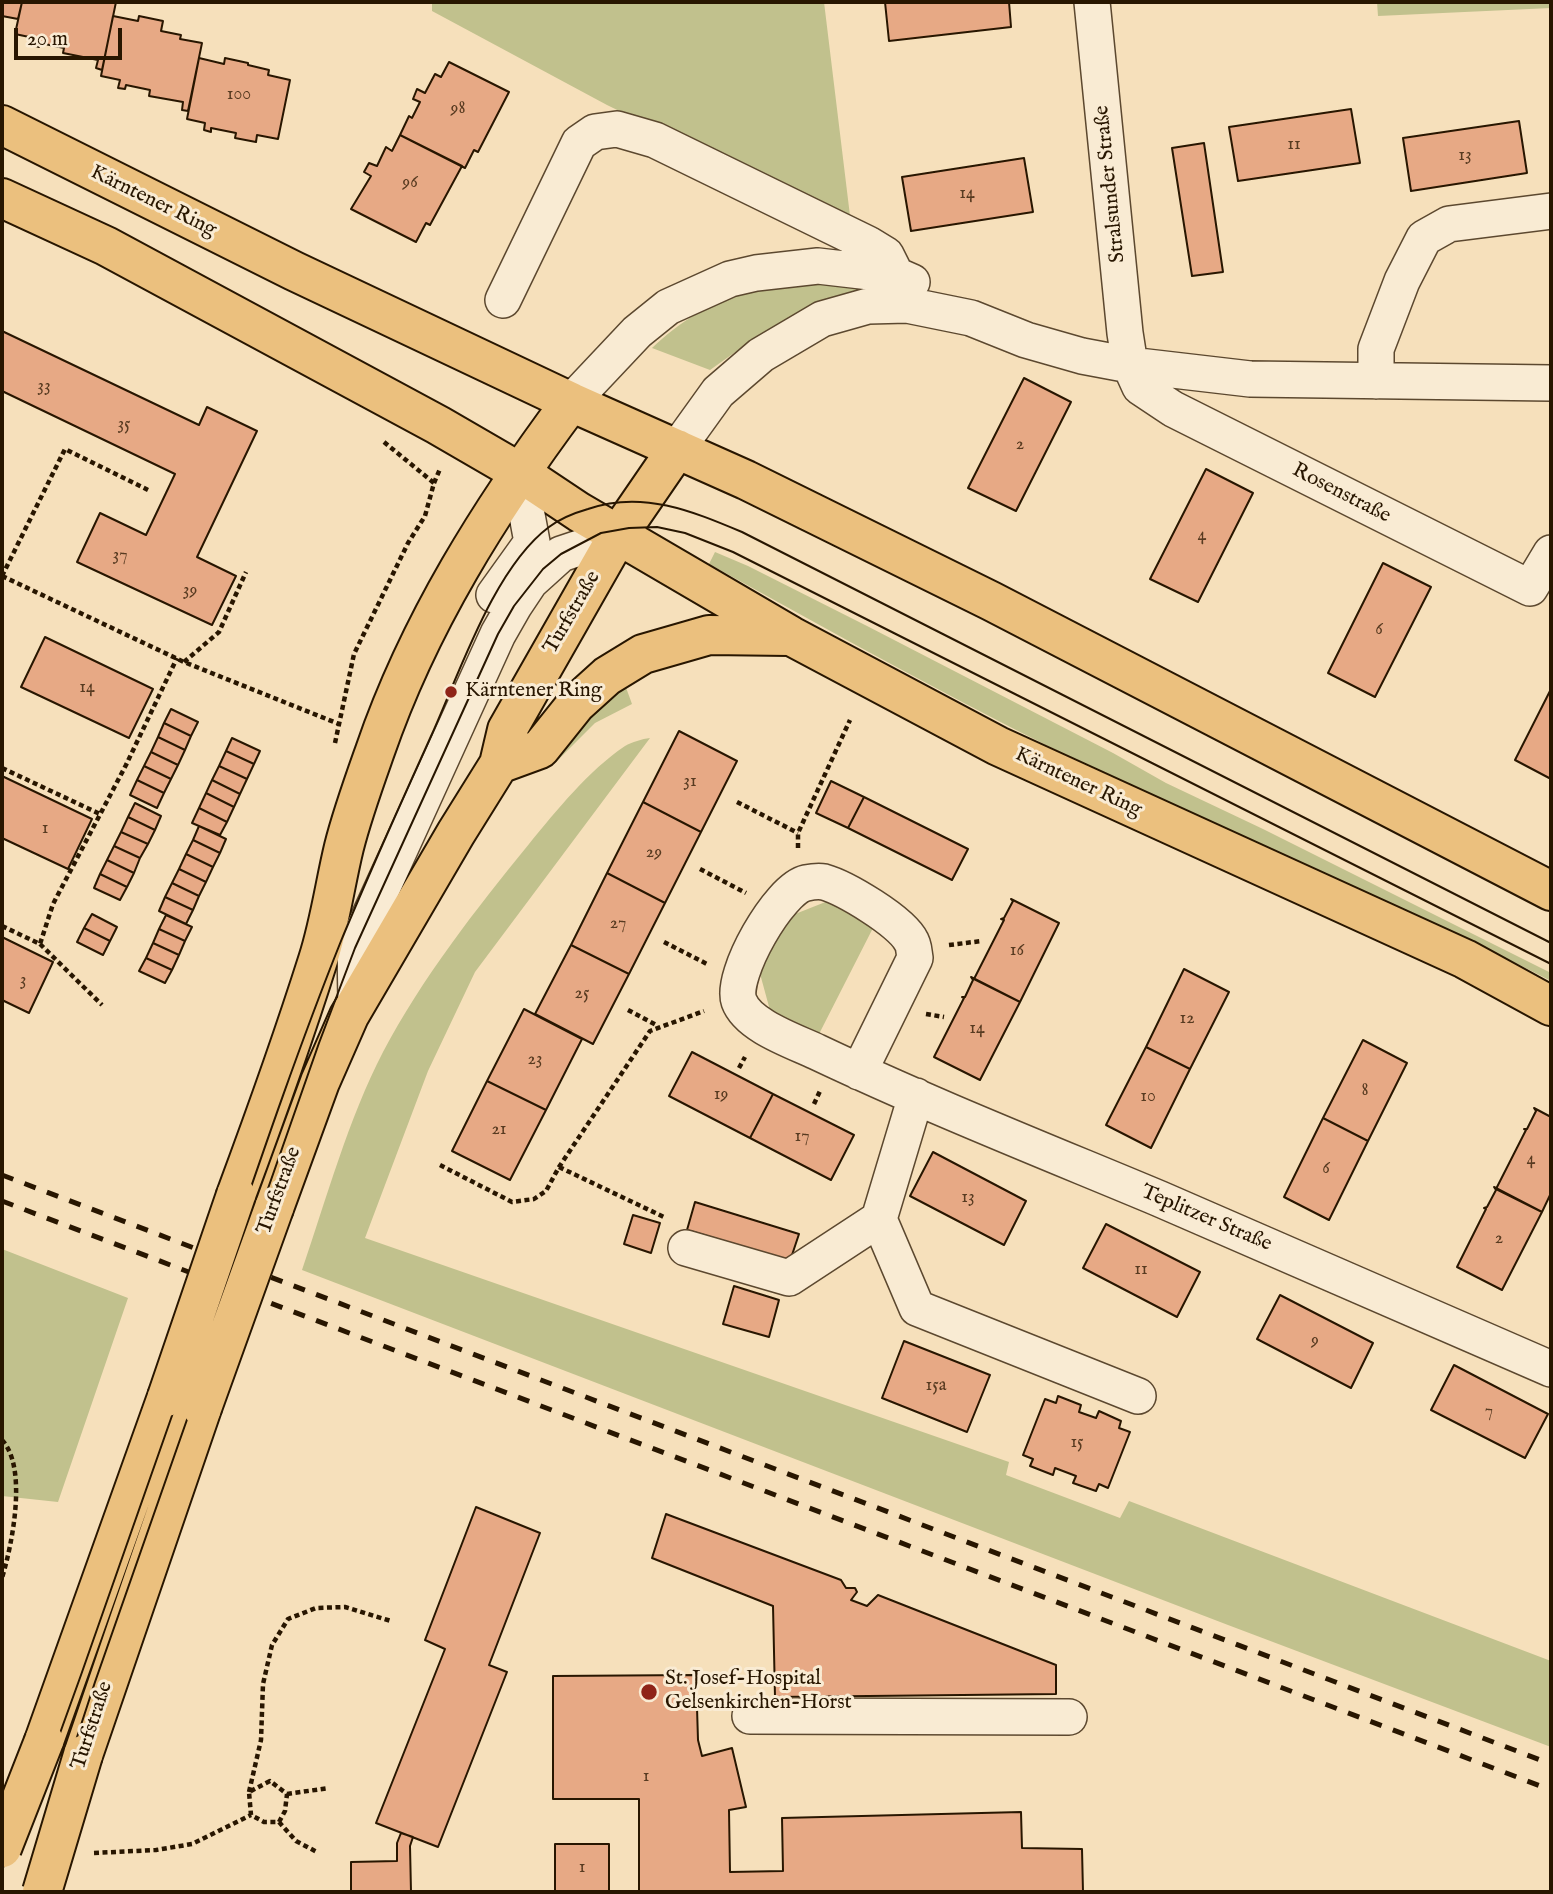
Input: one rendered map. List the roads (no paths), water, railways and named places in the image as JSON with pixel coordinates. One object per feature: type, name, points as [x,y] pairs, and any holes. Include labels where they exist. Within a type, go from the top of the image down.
[{"type":"main road","name":"Kärntener Ring","points":[[2,125],[294,271],[572,402],[746,480],[991,601],[1551,891]]},
{"type":"main road","name":"Kärntener Ring","points":[[2,198],[106,246],[426,419],[790,636],[998,746],[1465,959],[1551,1006]]},
{"type":"main road","points":[[519,472],[572,402]]},
{"type":"main road","points":[[618,535],[677,449]]},
{"type":"main road","name":"Turfstraße","points":[[41,1892],[184,1402],[236,1195],[318,958],[345,843],[375,749],[408,668],[449,585],[519,472]]},
{"type":"main road","name":"Turfstraße","points":[[2,1848],[184,1402],[274,1208],[320,1082],[356,1002],[499,764],[507,730],[618,535]]},
{"type":"main road","points":[[499,764],[540,749],[576,704],[607,676],[643,654],[709,635],[790,636]]},
{"type":"street","name":"Stralsunder Straße","points":[[1092,2],[1130,365]]},
{"type":"street","points":[[502,300],[579,143],[594,132],[617,130],[655,140],[868,244],[886,255],[896,275]]},
{"type":"street","points":[[1376,381],[1376,349],[1402,281],[1424,238],[1449,224],[1551,211]]},
{"type":"street","points":[[572,402],[637,332],[668,307],[730,279],[757,273],[818,266],[896,275],[933,290],[971,318]]},
{"type":"street","points":[[677,449],[718,392],[761,355],[822,319],[868,306],[907,305],[971,318],[1026,340],[1082,356],[1130,365],[1250,379],[1551,383]]},
{"type":"street","name":"Rosenstraße","points":[[1130,365],[1140,387],[1173,410],[1530,588],[1551,553]]},
{"type":"street","points":[[356,1002],[355,948],[503,625],[530,582],[561,554],[618,535]]},
{"type":"street","name":"Teplitzer Straße","points":[[859,1072],[915,958],[912,942],[898,925],[879,910],[822,881],[803,883],[783,899],[769,918],[740,976],[738,999],[747,1014],[772,1031],[859,1072],[1551,1369]]},
{"type":"street","points":[[915,1096],[879,1219],[917,1308],[1138,1396]]},
{"type":"street","points":[[686,1248],[789,1278],[879,1219]]},
{"type":"street","points":[[750,1716],[1069,1717]]},
{"type":"tram line","points":[[2,1870],[55,1747],[283,1094],[341,941],[480,623],[511,568],[529,545],[558,521],[608,504],[647,502],[686,510],[742,532],[1551,943]]},
{"type":"tram line","points":[[32,1892],[65,1774],[95,1682],[319,1043],[355,948],[498,634],[514,606],[543,569],[561,554],[601,533],[657,527],[685,533],[733,552],[1551,964]]},
{"type":"railway","points":[[2,1175],[1551,1764]]},
{"type":"railway","points":[[2,1201],[1551,1790]]},
{"type":"place","name":"Kärntener Ring","points":[[451,692]]},
{"type":"place","name":"St. Josef-Hospital Gelsenkirchen-Horst","points":[[649,1692]]}]
